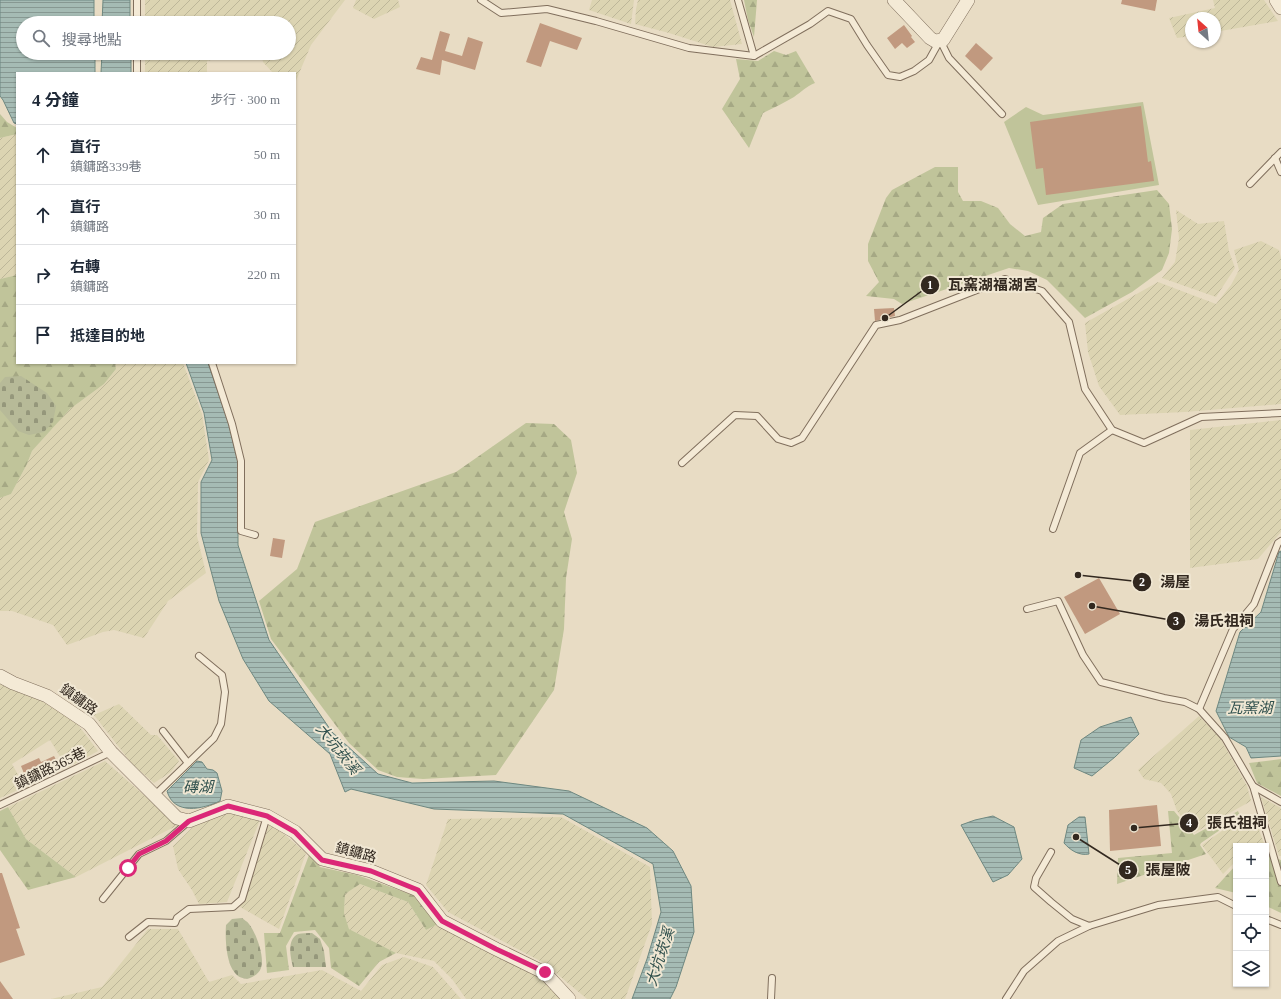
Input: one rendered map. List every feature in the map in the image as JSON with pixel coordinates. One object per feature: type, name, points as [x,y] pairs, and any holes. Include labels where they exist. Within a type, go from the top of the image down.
[{"type":"street","points":[[894,0],[930,38],[935,41],[943,40],[968,0]]},
{"type":"street","points":[[1276,0],[1281,8]]},
{"type":"street","name":"鎮鏞路","points":[[0,676],[13,683],[47,696],[89,724],[111,752],[177,818],[189,821],[228,806],[267,816],[295,832],[322,860],[371,871],[418,890],[442,921],[545,972],[569,999]]},
{"type":"lane","points":[[137,0],[137,16]]},
{"type":"lane","points":[[481,0],[501,13],[547,9],[596,21],[689,48],[754,56],[810,24],[828,11],[850,19],[888,75],[900,77],[914,72],[929,60],[940,40]]},
{"type":"lane","points":[[738,0],[754,56]]},
{"type":"lane","points":[[940,40],[950,58],[1002,114]]},
{"type":"lane","points":[[137,60],[137,72]]},
{"type":"lane","points":[[1250,184],[1281,152]]},
{"type":"lane","points":[[1275,158],[1281,172]]},
{"type":"lane","points":[[682,463],[735,415],[756,416],[778,439],[792,443],[802,438],[876,325],[900,320],[1006,279],[1042,291],[1069,322],[1085,389],[1112,430],[1144,443],[1201,418],[1281,413]]},
{"type":"lane","points":[[212,364],[232,424],[241,462],[241,532],[255,536]]},
{"type":"lane","points":[[1053,529],[1080,453],[1112,430]]},
{"type":"lane","points":[[1199,709],[1233,629],[1254,604],[1278,543],[1281,540]]},
{"type":"lane","points":[[1027,609],[1058,601],[1083,655],[1101,682],[1185,702],[1199,709],[1224,738],[1253,786],[1281,882]]},
{"type":"lane","points":[[154,796],[214,738],[221,724],[225,692],[222,675],[199,656]]},
{"type":"lane","points":[[163,731],[188,763]]},
{"type":"lane","name":"鎮鏞路365巷","points":[[0,805],[111,752]]},
{"type":"lane","points":[[1253,786],[1281,802]]},
{"type":"lane","points":[[129,937],[148,922],[175,923],[177,918],[189,909],[233,906],[242,899],[267,816]]},
{"type":"lane","points":[[104,898],[139,854],[166,841],[189,821]]},
{"type":"lane","points":[[1051,852],[1036,878],[1034,887],[1072,920],[1089,926]]},
{"type":"lane","points":[[1006,999],[1024,971],[1058,941],[1089,926],[1158,905],[1218,897],[1233,904]]},
{"type":"lane","points":[[1269,920],[1281,925]]},
{"type":"lane","points":[[771,999],[772,978]]},
{"type":"shaded area","points":[[145,0],[345,0],[311,45],[296,81],[296,72],[272,72],[263,60],[296,60],[296,16],[145,16]]},
{"type":"shaded area","points":[[356,0],[398,0],[400,7],[374,19],[353,8]]},
{"type":"shaded area","points":[[592,0],[634,0],[631,24],[589,10]]},
{"type":"shaded area","points":[[638,0],[730,0],[742,44],[713,47],[635,24]]},
{"type":"shaded area","points":[[1213,0],[1264,0],[1278,21],[1221,31],[1221,12],[1197,12],[1215,8]]},
{"type":"shaded area","points":[[1185,15],[1185,37],[1177,38],[1169,18]]},
{"type":"shaded area","points":[[145,60],[212,60],[207,61],[207,72],[145,72]]},
{"type":"shaded area","points":[[16,134],[16,275],[0,279],[0,138]]},
{"type":"shaded area","points":[[1176,210],[1198,224],[1224,221],[1229,251],[1235,268],[1216,297],[1162,278],[1175,262],[1179,238]]},
{"type":"shaded area","points":[[1261,241],[1279,250],[1281,258],[1281,404],[1185,412],[1120,415],[1099,386],[1088,352],[1085,323],[1158,282],[1216,304],[1231,285],[1239,270],[1234,250]]},
{"type":"shaded area","points":[[115,364],[183,364],[202,414],[209,460],[198,482],[197,536],[206,573],[168,601],[144,638],[114,630],[103,632],[67,645],[53,625],[12,611],[0,611],[0,498],[11,494],[27,464],[32,451],[70,409],[104,384],[116,369]]},
{"type":"shaded area","points":[[1281,420],[1281,532],[1258,559],[1190,568],[1190,430]]},
{"type":"shaded area","points":[[0,679],[42,698],[76,722],[98,751],[67,768],[50,740],[12,764],[25,787],[0,798]]},
{"type":"shaded area","points":[[119,704],[151,735],[157,735],[179,761],[171,772],[154,783],[132,764],[94,715]]},
{"type":"shaded area","points":[[1199,716],[1220,738],[1247,786],[1251,801],[1194,833],[1177,811],[1171,794],[1161,783],[1144,779],[1138,770]]},
{"type":"shaded area","points":[[105,761],[178,825],[76,877],[26,839],[8,807]]},
{"type":"shaded area","points":[[1261,797],[1281,808],[1281,856],[1279,856]]},
{"type":"shaded area","points":[[230,811],[260,820],[227,902],[199,904],[192,890],[178,869],[173,846],[195,825]]},
{"type":"shaded area","points":[[561,817],[650,867],[652,924],[625,999],[587,999],[544,963],[448,912],[426,885],[448,819]]},
{"type":"shaded area","points":[[1255,819],[1264,843],[1233,843],[1233,864],[1223,874],[1202,845],[1236,821]]},
{"type":"shaded area","points":[[270,822],[306,853],[279,929],[240,907]]},
{"type":"shaded area","points":[[360,884],[408,902],[426,930],[438,924],[546,981],[562,999],[466,999],[452,979],[434,961],[396,953],[349,929],[344,913],[345,894]]},
{"type":"shaded area","points":[[148,929],[178,929],[209,982],[232,975],[241,984],[322,970],[361,991],[382,965],[404,957],[433,967],[461,999],[51,999],[102,987]]},
{"type":"green space","points":[[744,0],[757,0],[754,37],[748,20]]},
{"type":"green space","points":[[774,51],[786,55],[796,51],[815,83],[794,97],[763,113],[749,148],[722,109],[740,79],[736,59],[758,61]]},
{"type":"green space","points":[[1143,102],[1159,185],[1038,205],[1004,122],[1026,107],[1043,115]]},
{"type":"green space","points":[[0,114],[7,122],[16,127],[16,134],[0,138]]},
{"type":"green space","points":[[935,167],[958,167],[958,192],[963,201],[981,201],[998,208],[1010,224],[1025,236],[1041,232],[1043,218],[1063,204],[1157,190],[1169,204],[1172,229],[1169,253],[1162,270],[1132,292],[1085,318],[1047,280],[1028,271],[1009,268],[902,304],[894,299],[866,296],[879,282],[868,261],[868,244],[886,198],[892,190]]},
{"type":"green space","points":[[16,275],[16,364],[115,364],[116,369],[104,384],[70,409],[32,451],[27,464],[11,494],[0,498],[0,279]]},
{"type":"green space","points":[[21,376],[47,393],[56,406],[53,422],[44,432],[29,435],[18,431],[0,410],[0,383],[5,377]]},
{"type":"green space","points":[[526,423],[554,424],[571,440],[577,473],[564,512],[572,539],[566,578],[564,629],[554,690],[496,775],[423,779],[397,777],[378,770],[349,743],[271,639],[259,601],[297,569],[315,522],[456,472]]},
{"type":"green space","points":[[1281,759],[1281,796],[1257,783],[1249,763]]},
{"type":"green space","points":[[8,807],[26,839],[76,877],[28,890],[0,850],[0,811]]},
{"type":"green space","points":[[1168,811],[1174,811],[1194,835],[1238,811],[1242,820],[1236,819],[1201,843],[1200,845],[1206,854],[1117,884],[1118,858],[1172,853]]},
{"type":"green space","points":[[309,855],[320,867],[357,875],[413,895],[438,924],[426,930],[408,902],[360,884],[345,894],[344,913],[349,929],[396,953],[379,962],[359,986],[331,968],[329,948],[315,930],[294,932],[286,946],[289,970],[267,973],[264,933],[280,933]]},
{"type":"green space","points":[[1269,856],[1281,860],[1281,913],[1269,907]]},
{"type":"green space","points":[[1233,868],[1233,892],[1215,888]]},
{"type":"green space","points":[[242,918],[252,928],[259,945],[262,958],[259,972],[247,979],[237,975],[232,969],[226,943],[226,925],[232,919]]},
{"type":"green space","points":[[312,933],[320,939],[324,951],[326,967],[293,967],[290,949],[292,940],[298,934]]},
{"type":"water","points":[[0,0],[94,0],[94,16],[16,16],[16,60],[95,60],[95,72],[16,72],[16,124],[14,123],[0,96]]},
{"type":"water","points":[[103,0],[130,0],[130,16],[102,16]]},
{"type":"water","points":[[102,60],[131,60],[131,72],[101,72]]},
{"type":"water","name":"大坑崁溪","points":[[186,364],[208,364],[228,421],[238,462],[238,545],[269,640],[332,732],[378,774],[412,783],[494,781],[569,791],[647,828],[673,851],[691,886],[694,932],[676,987],[670,999],[632,999],[647,959],[661,912],[653,864],[563,814],[434,809],[351,789],[345,792],[330,754],[269,701],[243,659],[219,601],[201,533],[201,482],[212,460],[204,413]]},
{"type":"water","name":"瓦窯湖","points":[[1281,551],[1281,756],[1251,758],[1246,747],[1229,737],[1216,711],[1240,632],[1261,612],[1279,552]]},
{"type":"water","points":[[1131,717],[1139,734],[1115,757],[1092,776],[1074,768],[1081,740],[1100,727]]},
{"type":"water","name":"磚湖","points":[[197,761],[202,762],[207,769],[213,770],[217,773],[222,791],[220,801],[198,808],[182,807],[171,799],[167,791]]},
{"type":"water","points":[[993,816],[1014,827],[1022,859],[1008,875],[993,882],[961,825]]},
{"type":"water","points":[[1079,817],[1085,817],[1089,854],[1075,852],[1064,843],[1068,825]]},
{"type":"building","points":[[1122,0],[1157,0],[1155,11],[1121,4]]},
{"type":"building","points":[[540,23],[582,38],[577,50],[550,41],[541,67],[526,62]]},
{"type":"building","points":[[904,25],[915,42],[907,48],[902,43],[895,49],[887,38]]},
{"type":"building","points":[[440,31],[450,34],[445,51],[462,56],[468,37],[483,42],[475,70],[442,60],[440,75],[416,69],[421,57],[432,60]]},
{"type":"building","points":[[976,43],[993,58],[981,71],[965,56]]},
{"type":"building","points":[[1141,106],[1148,162],[1151,161],[1154,181],[1046,195],[1043,168],[1036,169],[1030,122]]},
{"type":"building","points":[[894,308],[895,316],[875,321],[874,309]]},
{"type":"building","points":[[273,538],[285,540],[282,558],[270,556]]},
{"type":"building","points":[[1099,578],[1120,614],[1085,634],[1064,597]]},
{"type":"building","points":[[54,756],[60,767],[27,781],[21,766],[39,758],[41,762]]},
{"type":"building","points":[[1157,805],[1161,846],[1110,851],[1109,810]]},
{"type":"building","points":[[0,873],[2,873],[20,928],[16,929],[25,955],[0,963]]},
{"type":"building","points":[[0,981],[13,999],[0,999]]},
{"type":"place","name":"瓦窯湖福湖宮","points":[[885,318]]},
{"type":"place","name":"湯屋","points":[[1078,575]]},
{"type":"place","name":"湯氏祖祠","points":[[1092,606]]},
{"type":"place","name":"張氏祖祠","points":[[1134,828]]},
{"type":"place","name":"張屋陂","points":[[1076,837]]},
{"type":"route","points":[[128,868],[139,854],[166,841],[189,821],[228,806],[267,816],[295,832],[322,860],[371,871],[418,890],[442,921],[545,972]]}]
